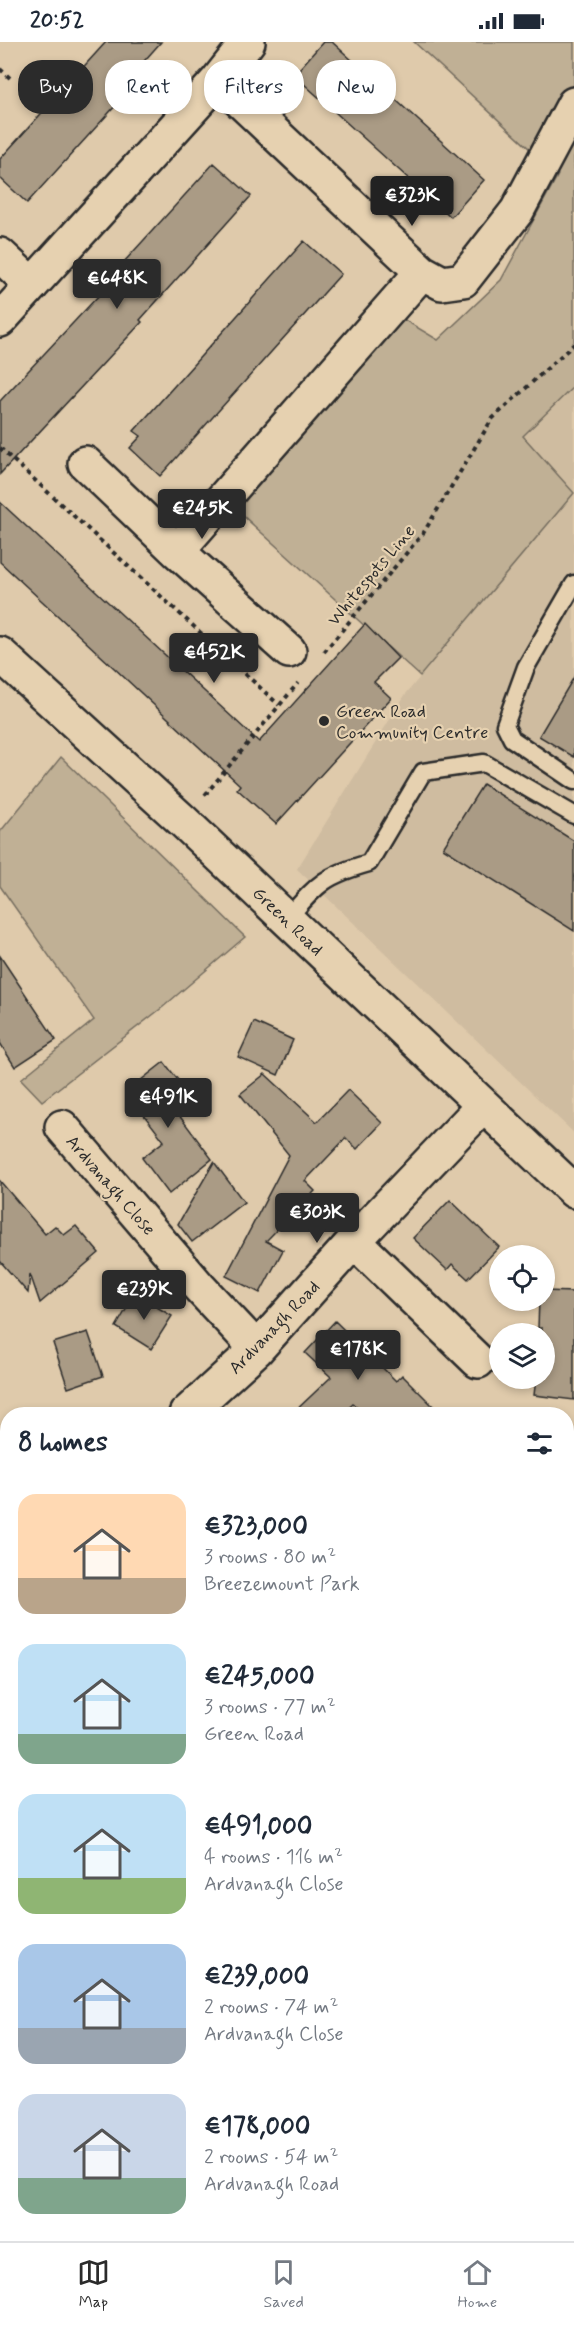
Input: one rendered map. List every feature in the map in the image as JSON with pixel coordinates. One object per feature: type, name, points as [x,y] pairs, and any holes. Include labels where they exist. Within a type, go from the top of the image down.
[{"type":"street","points":[[234,60],[248,42]]},
{"type":"street","points":[[0,320],[204,95]]},
{"type":"street","points":[[254,114],[422,272],[442,283],[463,280],[517,211],[574,104]]},
{"type":"street","points":[[0,255],[32,285]]},
{"type":"street","points":[[177,551],[422,272]]},
{"type":"street","points":[[85,463],[177,551],[304,662]]},
{"type":"street","name":"Green Road","points":[[0,654],[183,821],[482,1107],[574,1191]]},
{"type":"street","name":"Ardvanagh Road","points":[[194,1407],[257,1349],[354,1241],[482,1107]]},
{"type":"street","name":"Ardvanagh Close","points":[[62,1127],[199,1287],[257,1349]]},
{"type":"street","points":[[354,1241],[478,1361]]},
{"type":"lane","points":[[574,584],[526,667],[505,725],[512,739],[574,781]]},
{"type":"lane","points":[[287,919],[318,885],[337,872],[369,863],[423,772],[484,763],[574,815]]},
{"type":"path","points":[[0,69],[10,78]]},
{"type":"path","name":"Whitespots Line","points":[[183,821],[304,662],[424,532],[492,419],[574,344]]},
{"type":"path","points":[[0,448],[279,705]]},
{"type":"path","points":[[183,821],[309,670],[304,662]]},
{"type":"shaded area","points":[[414,42],[574,42],[574,386],[523,436],[574,493],[420,676],[230,504],[403,319],[438,340],[501,280],[558,175]]},
{"type":"shaded area","points":[[574,386],[574,1133],[297,869],[405,695],[573,493],[522,436]]},
{"type":"shaded area","points":[[61,757],[245,937],[163,1007],[42,1101],[21,1079],[94,1020],[0,886],[0,832]]},
{"type":"building","points":[[106,42],[161,42],[145,60],[105,60],[105,114],[108,114],[27,203],[0,178],[0,159],[41,114],[93,114],[93,60],[90,60]]},
{"type":"building","points":[[323,42],[332,42],[352,60],[316,60],[316,95],[304,84],[304,64]]},
{"type":"building","points":[[396,100],[484,180],[451,217],[337,114],[396,114]]},
{"type":"building","points":[[214,163],[251,196],[140,320],[142,322],[0,474],[0,401],[116,277],[113,274]]},
{"type":"building","points":[[304,241],[341,274],[160,476],[130,448],[141,436],[134,431]]},
{"type":"building","points":[[0,502],[259,742],[365,624],[398,658],[374,682],[391,698],[276,824],[237,789],[240,785],[0,562]]},
{"type":"building","points":[[574,677],[574,757],[539,736]]},
{"type":"building","points":[[483,784],[574,841],[574,931],[443,848]]},
{"type":"building","points":[[0,956],[56,1040],[15,1067],[0,1043]]},
{"type":"building","points":[[254,1022],[293,1040],[278,1075],[238,1057]]},
{"type":"building","points":[[164,1062],[188,1093],[172,1106],[212,1159],[169,1194],[142,1158],[164,1141],[126,1092]]},
{"type":"building","points":[[265,1074],[317,1122],[348,1090],[382,1123],[357,1149],[346,1138],[305,1181],[315,1191],[266,1241],[283,1250],[260,1293],[226,1276],[289,1155],[240,1094]]},
{"type":"building","points":[[214,1162],[244,1202],[192,1242],[178,1224]]},
{"type":"building","points":[[0,1181],[45,1234],[55,1226],[64,1235],[76,1226],[99,1253],[40,1303],[30,1274],[28,1293],[0,1261]]},
{"type":"building","points":[[450,1200],[497,1245],[489,1245],[489,1257],[468,1279],[452,1264],[447,1270],[413,1238]]},
{"type":"building","points":[[555,1291],[574,1292],[574,1400],[534,1395],[535,1389],[555,1389],[555,1323],[538,1323],[539,1311],[555,1311]]},
{"type":"building","points":[[135,1294],[172,1316],[151,1349],[116,1327]]},
{"type":"building","points":[[335,1321],[396,1381],[402,1375],[434,1407],[356,1407],[353,1404],[350,1407],[299,1407],[331,1377],[305,1353]]},
{"type":"building","points":[[88,1332],[103,1376],[68,1388],[53,1343]]},
{"type":"place","name":"Green Road Community Centre","points":[[324,721]]}]
